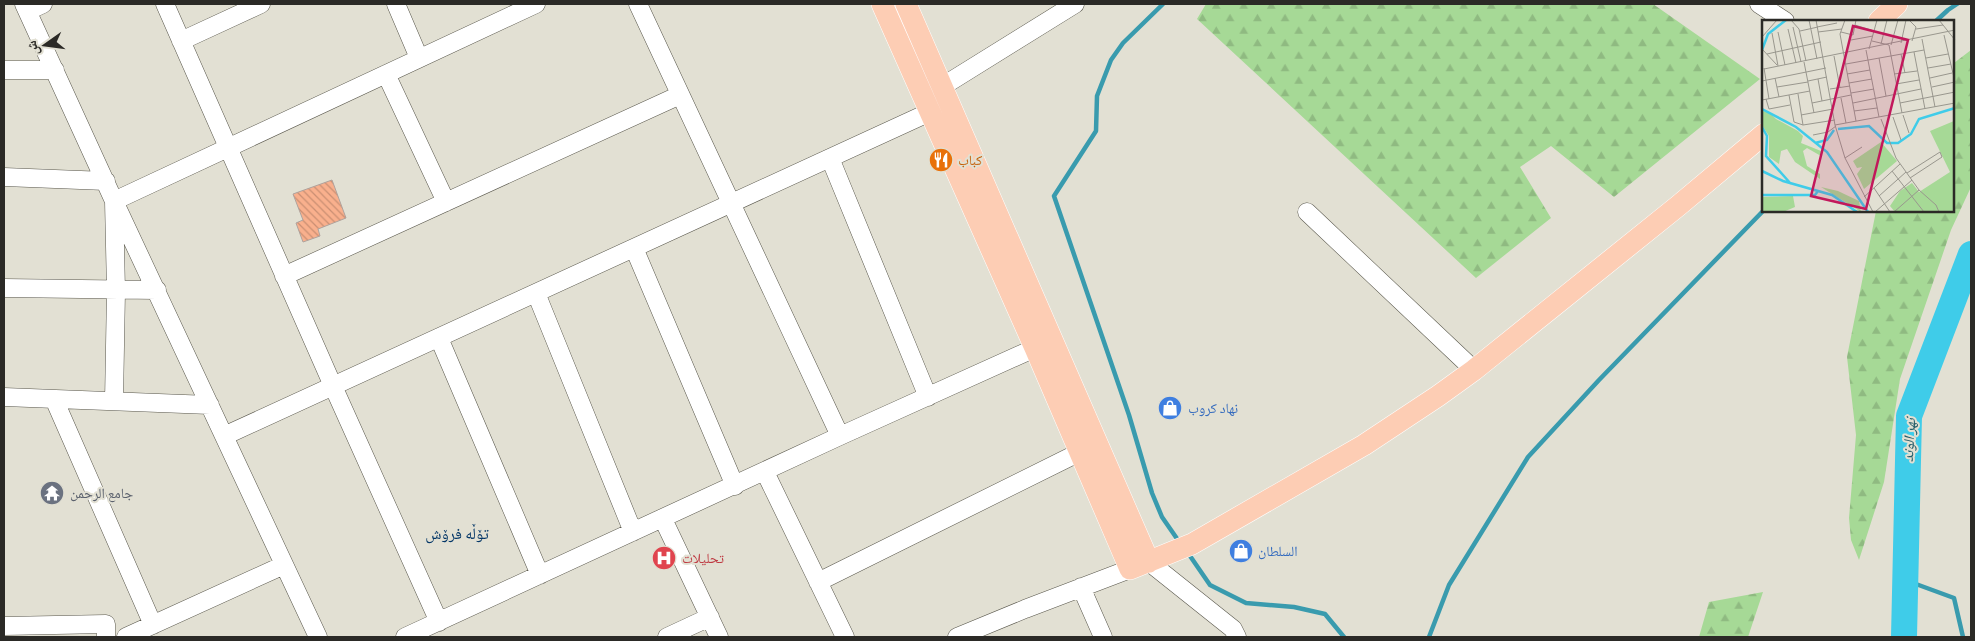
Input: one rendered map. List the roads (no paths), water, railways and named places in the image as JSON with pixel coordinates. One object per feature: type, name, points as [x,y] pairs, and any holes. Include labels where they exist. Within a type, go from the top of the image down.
[{"type":"main road","points":[[882,4],[1035,348],[1139,566],[1183,548],[1364,445],[1438,396],[1474,370],[1671,212],[1762,136]]},
{"type":"main road","points":[[906,4],[942,86],[1090,460]]},
{"type":"main road","points":[[1880,20],[1896,4]]},
{"type":"street","points":[[165,4],[439,622]]},
{"type":"street","points":[[181,41],[261,4]]},
{"type":"street","points":[[396,4],[419,58]]},
{"type":"street","points":[[114,201],[386,74],[516,8],[536,4]]},
{"type":"street","points":[[638,4],[840,436]]},
{"type":"street","points":[[942,86],[1075,4]]},
{"type":"street","points":[[1759,4],[1783,20]]},
{"type":"street","points":[[32,6],[55,70],[114,201],[318,637]]},
{"type":"street","points":[[4,70],[55,70]]},
{"type":"street","points":[[386,74],[446,202]]},
{"type":"street","points":[[284,276],[680,95]]},
{"type":"street","points":[[224,436],[930,112]]},
{"type":"street","points":[[830,158],[928,397]]},
{"type":"street","points":[[4,177],[106,181]]},
{"type":"street","points":[[114,201],[116,291],[114,402]]},
{"type":"street","points":[[1307,212],[1474,370]]},
{"type":"street","points":[[634,248],[735,486]]},
{"type":"street","points":[[4,288],[116,291],[157,290]]},
{"type":"street","points":[[536,293],[633,532]]},
{"type":"street","points":[[439,338],[540,575]]},
{"type":"street","points":[[405,637],[1035,348]]},
{"type":"street","points":[[4,397],[210,405]]},
{"type":"street","points":[[54,399],[153,625]]},
{"type":"street","points":[[818,582],[1090,460]]},
{"type":"street","points":[[765,472],[845,637]]},
{"type":"street","points":[[663,519],[720,637]]},
{"type":"street","points":[[126,637],[284,564]]},
{"type":"street","points":[[965,636],[1081,587],[1139,566],[1233,629],[1237,637]]},
{"type":"street","points":[[1081,587],[1102,637]]},
{"type":"street","points":[[667,637],[710,617]]},
{"type":"street","points":[[4,626],[106,624],[106,637]]},
{"type":"waterway","points":[[1163,4],[1123,43],[1111,60],[1097,96],[1096,131],[1054,196],[1129,415],[1152,493],[1162,517],[1180,543]]},
{"type":"waterway","points":[[1937,20],[1957,4]]},
{"type":"waterway","points":[[1429,637],[1449,585],[1528,457],[1599,380],[1762,212]]},
{"type":"waterway","name":"نهر الوند","points":[[1904,637],[1909,416],[1971,254]]},
{"type":"waterway","points":[[1188,553],[1210,585],[1246,603],[1294,607],[1325,614],[1344,637]]},
{"type":"waterway","points":[[1905,580],[1954,598],[1963,637]]},
{"type":"place","name":"كباب","points":[[941,160]]},
{"type":"place","name":"نهاد كروب","points":[[1170,408]]},
{"type":"place","name":"جامع الرحمن","points":[[52,493]]},
{"type":"place","name":"السلطان","points":[[1241,551]]},
{"type":"place","name":"تحلیلات","points":[[664,558]]},
{"type":"district","name":"تۆڵە فرۆش","points":[[457,533]]}]
